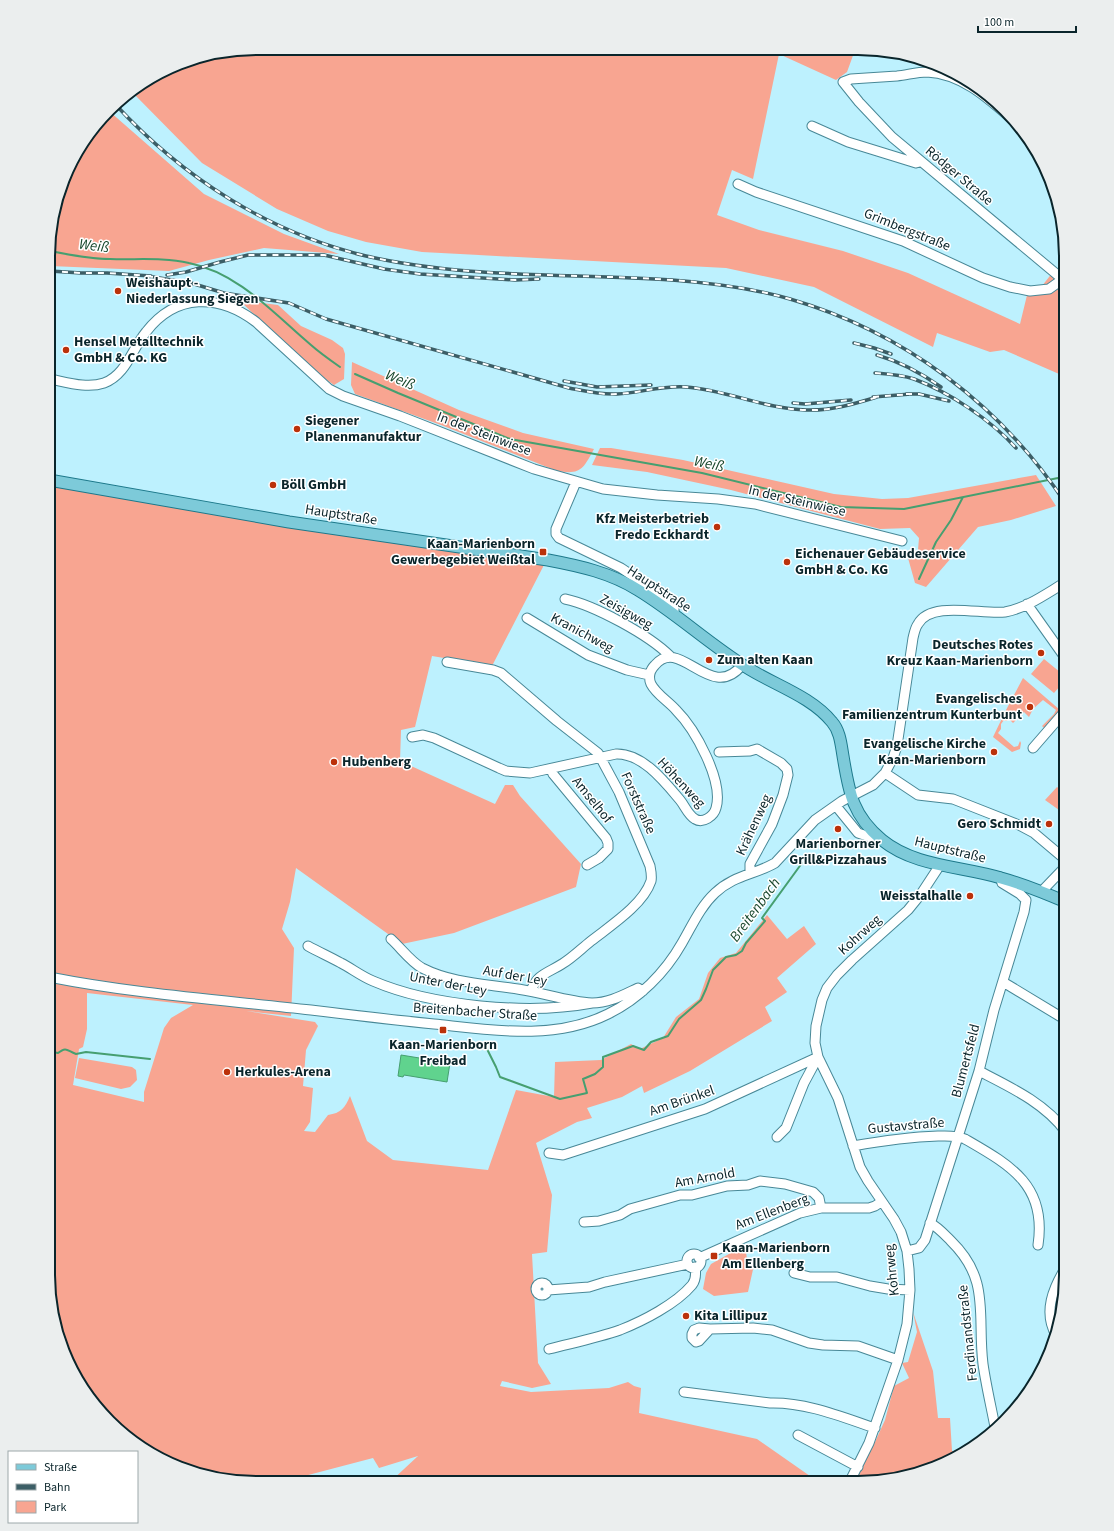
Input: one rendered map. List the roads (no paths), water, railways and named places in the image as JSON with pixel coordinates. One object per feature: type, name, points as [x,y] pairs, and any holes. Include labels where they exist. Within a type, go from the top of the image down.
[{"type":"main road","name":"Hauptstraße","points":[[55,481],[289,522],[524,556],[579,566],[613,577],[638,590],[742,665],[813,704],[832,722],[838,731],[851,797],[856,808],[876,834],[891,846],[900,852],[924,861],[1000,877],[1042,891],[1059,899]]},
{"type":"street","name":"Rödger Straße","points":[[950,77],[926,72],[851,79],[843,82],[892,137],[1059,277]]},
{"type":"street","points":[[812,126],[848,142],[916,163],[920,162]]},
{"type":"street","name":"Grimbergstraße","points":[[738,184],[756,192],[903,241],[983,278],[1010,287],[1030,291],[1049,288],[1059,283]]},
{"type":"street","name":"In der Steinwiese","points":[[55,380],[81,385],[104,383],[114,377],[122,369],[146,332],[164,314],[178,306],[192,302],[216,302],[236,309],[252,318],[329,389],[343,396],[400,416],[534,468],[603,489],[657,495],[718,499],[755,504],[902,542]]},
{"type":"street","points":[[576,482],[556,529],[556,534],[559,538],[621,568],[658,592],[674,607],[674,615]]},
{"type":"street","points":[[1059,586],[1017,609],[1005,612],[942,610],[927,614],[921,619],[917,624],[913,638],[898,746],[885,773],[918,794],[953,799],[1019,825],[1034,833],[1059,854]]},
{"type":"street","name":"Zeisigweg","points":[[565,599],[574,601],[617,621],[662,648],[670,656]]},
{"type":"street","points":[[1027,604],[1059,649]]},
{"type":"street","name":"Kranichweg","points":[[527,618],[588,655],[627,670],[649,674]]},
{"type":"street","points":[[649,674],[654,665],[663,657],[670,656],[676,657],[705,674],[724,678],[732,675],[742,665]]},
{"type":"street","name":"Forststraße","points":[[447,662],[493,670],[501,673],[557,721],[598,753],[619,792],[650,866],[652,874],[651,880],[641,899],[630,910],[563,964],[541,975],[533,984],[531,991]]},
{"type":"street","name":"Höhenweg","points":[[412,737],[423,736],[434,738],[506,771],[530,773],[616,754],[624,754],[633,757],[659,776],[695,820],[708,819],[714,813],[716,807],[717,792],[708,761],[698,740],[677,710],[654,689],[650,682],[649,674]]},
{"type":"street","points":[[1033,748],[1059,718]]},
{"type":"street","name":"Krähenweg","points":[[719,752],[750,751],[757,749],[781,763],[787,769],[788,775],[783,795],[772,824],[750,864],[750,872]]},
{"type":"street","name":"Amselhof","points":[[551,769],[553,774],[606,838],[608,843],[608,849],[599,858],[587,865]]},
{"type":"street","name":"Breitenbacher Straße","points":[[55,978],[86,984],[198,998],[472,1028],[543,1031],[563,1028],[608,1014],[643,991],[661,974],[673,958],[701,910],[714,893],[731,880],[750,872],[768,867],[775,863],[815,820],[873,785],[885,773]]},
{"type":"street","points":[[836,806],[858,834],[870,837],[876,834]]},
{"type":"street","name":"Kohrweg","points":[[853,1476],[875,1428],[898,1360],[907,1324],[910,1290],[907,1251],[902,1232],[881,1202],[860,1167],[845,1115],[818,1057],[815,1043],[816,1026],[819,1009],[828,988],[838,975],[852,960],[908,910],[921,894],[940,865]]},
{"type":"street","points":[[1042,891],[1059,873]]},
{"type":"street","name":"Blumertsfeld","points":[[907,1251],[914,1250],[922,1245],[930,1224],[979,1071],[994,1010],[1024,912],[1026,900],[1020,894],[1002,883],[1000,877]]},
{"type":"street","name":"Auf der Ley","points":[[391,939],[413,961],[429,971],[445,977],[463,981],[531,991],[569,1000],[592,1002],[611,1000],[638,988],[643,991]]},
{"type":"street","name":"Unter der Ley","points":[[308,946],[372,981],[413,994],[446,1001],[519,1008],[557,1007],[592,1002]]},
{"type":"street","points":[[1003,982],[1059,1016]]},
{"type":"street","points":[[776,1137],[786,1128],[804,1083],[818,1057]]},
{"type":"street","name":"Am Brünkel","points":[[548,1153],[563,1155],[705,1109],[818,1057]]},
{"type":"street","points":[[979,1071],[1013,1089],[1044,1110],[1059,1122]]},
{"type":"street","name":"Gustavstraße","points":[[853,1146],[892,1139],[959,1136],[1005,1162],[1022,1178],[1030,1191],[1036,1206],[1040,1231],[1038,1245]]},
{"type":"street","name":"Am Arnold","points":[[584,1222],[599,1221],[620,1215],[630,1209],[680,1195],[692,1195],[727,1186],[748,1185],[760,1181],[785,1184],[813,1192],[819,1198],[821,1208]]},
{"type":"street","name":"Am Ellenberg","points":[[549,1349],[620,1329],[653,1314],[678,1298],[693,1284],[696,1275],[691,1266],[700,1263],[699,1258],[781,1221],[800,1213],[821,1208],[869,1208],[881,1202]]},
{"type":"street","name":"Ferdinandstraße","points":[[930,1224],[935,1225],[955,1245],[973,1269],[980,1296],[981,1339],[994,1423]]},
{"type":"street","points":[[548,1290],[589,1287],[605,1282],[691,1266]]},
{"type":"street","points":[[794,1273],[810,1277],[838,1276],[888,1290],[910,1290]]},
{"type":"street","points":[[1052,1326],[1050,1311],[1055,1287],[1059,1280]]},
{"type":"street","points":[[710,1329],[753,1328],[772,1330],[809,1343],[858,1346],[898,1360]]},
{"type":"street","points":[[684,1392],[770,1404],[782,1403],[816,1410],[875,1428]]},
{"type":"street","points":[[798,1435],[858,1467]]},
{"type":"waterway","name":"Weiß","points":[[55,252],[95,258],[179,261],[207,268],[240,285],[255,296],[314,348],[340,367]]},
{"type":"waterway","name":"Weiß","points":[[355,374],[510,439],[702,473],[841,507],[904,509],[1059,478]]},
{"type":"waterway","name":"Breitenbach","points":[[919,579],[936,542],[951,520],[963,497]]},
{"type":"waterway","name":"Breitenbach","points":[[486,1047],[500,1077],[560,1099],[587,1093],[583,1079],[595,1074],[603,1067],[603,1057],[633,1046],[644,1050],[651,1042],[668,1036],[679,1019],[701,1000],[713,970],[726,957],[736,955],[742,951],[746,943],[765,921],[762,918],[802,863]]},
{"type":"waterway","name":"Breitenbach","points":[[55,1052],[58,1053],[65,1049],[76,1054],[86,1052],[150,1059]]},
{"type":"railway","points":[[119,109],[141,131],[169,155],[198,178],[229,199],[295,233],[330,246],[366,256],[404,263],[480,272],[634,278],[717,284],[776,295],[832,313],[872,331],[910,352],[946,377],[980,404],[1011,435],[1040,468],[1059,494]]},
{"type":"railway","points":[[167,275],[186,272],[248,255],[324,255],[384,269],[420,274],[515,280],[539,279]]},
{"type":"railway","points":[[55,271],[151,276]]},
{"type":"railway","points":[[147,276],[191,283],[224,293],[289,303],[326,319],[569,388],[605,394],[617,394],[669,387],[686,387],[716,392],[791,409],[806,410],[833,408],[877,397]]},
{"type":"railway","points":[[854,343],[891,354]]},
{"type":"railway","points":[[877,355],[910,368],[941,387]]},
{"type":"railway","points":[[875,373],[914,379],[941,391],[982,417],[1016,448]]},
{"type":"railway","points":[[564,381],[597,387],[651,385]]},
{"type":"railway","points":[[906,394],[919,394],[949,401]]},
{"type":"railway","points":[[873,397],[911,394]]},
{"type":"railway","points":[[793,403],[805,404],[851,400]]},
{"type":"place","name":"Weishaupt - Niederlassung Siegen","points":[[118,291]]},
{"type":"place","name":"Hensel Metalltechnik GmbH & Co. KG","points":[[66,350]]},
{"type":"place","name":"Siegener Planenmanufaktur","points":[[297,429]]},
{"type":"place","name":"Böll GmbH","points":[[273,485]]},
{"type":"place","name":"Kfz Meisterbetrieb Fredo Eckhardt","points":[[717,527]]},
{"type":"place","name":"Kaan-Marienborn Gewerbegebiet Weißtal","points":[[543,552]]},
{"type":"place","name":"Eichenauer Gebäudeservice GmbH & Co. KG","points":[[787,562]]},
{"type":"place","name":"Deutsches Rotes Kreuz Kaan-Marienborn","points":[[1041,653]]},
{"type":"place","name":"Zum alten Kaan","points":[[709,660]]},
{"type":"place","name":"Evangelisches Familienzentrum Kunterbunt","points":[[1030,707]]},
{"type":"place","name":"Evangelische Kirche Kaan-Marienborn","points":[[994,752]]},
{"type":"place","name":"Hubenberg","points":[[334,762]]},
{"type":"place","name":"Gero Schmidt","points":[[1049,824]]},
{"type":"place","name":"Marienborner Grill&Pizzahaus","points":[[838,829]]},
{"type":"place","name":"Weisstalhalle","points":[[970,896]]},
{"type":"place","name":"Kaan-Marienborn Freibad","points":[[443,1030]]},
{"type":"place","name":"Herkules-Arena","points":[[227,1072]]},
{"type":"place","name":"Kaan-Marienborn Am Ellenberg","points":[[714,1256]]},
{"type":"place","name":"Kita Lillipuz","points":[[686,1316]]}]
